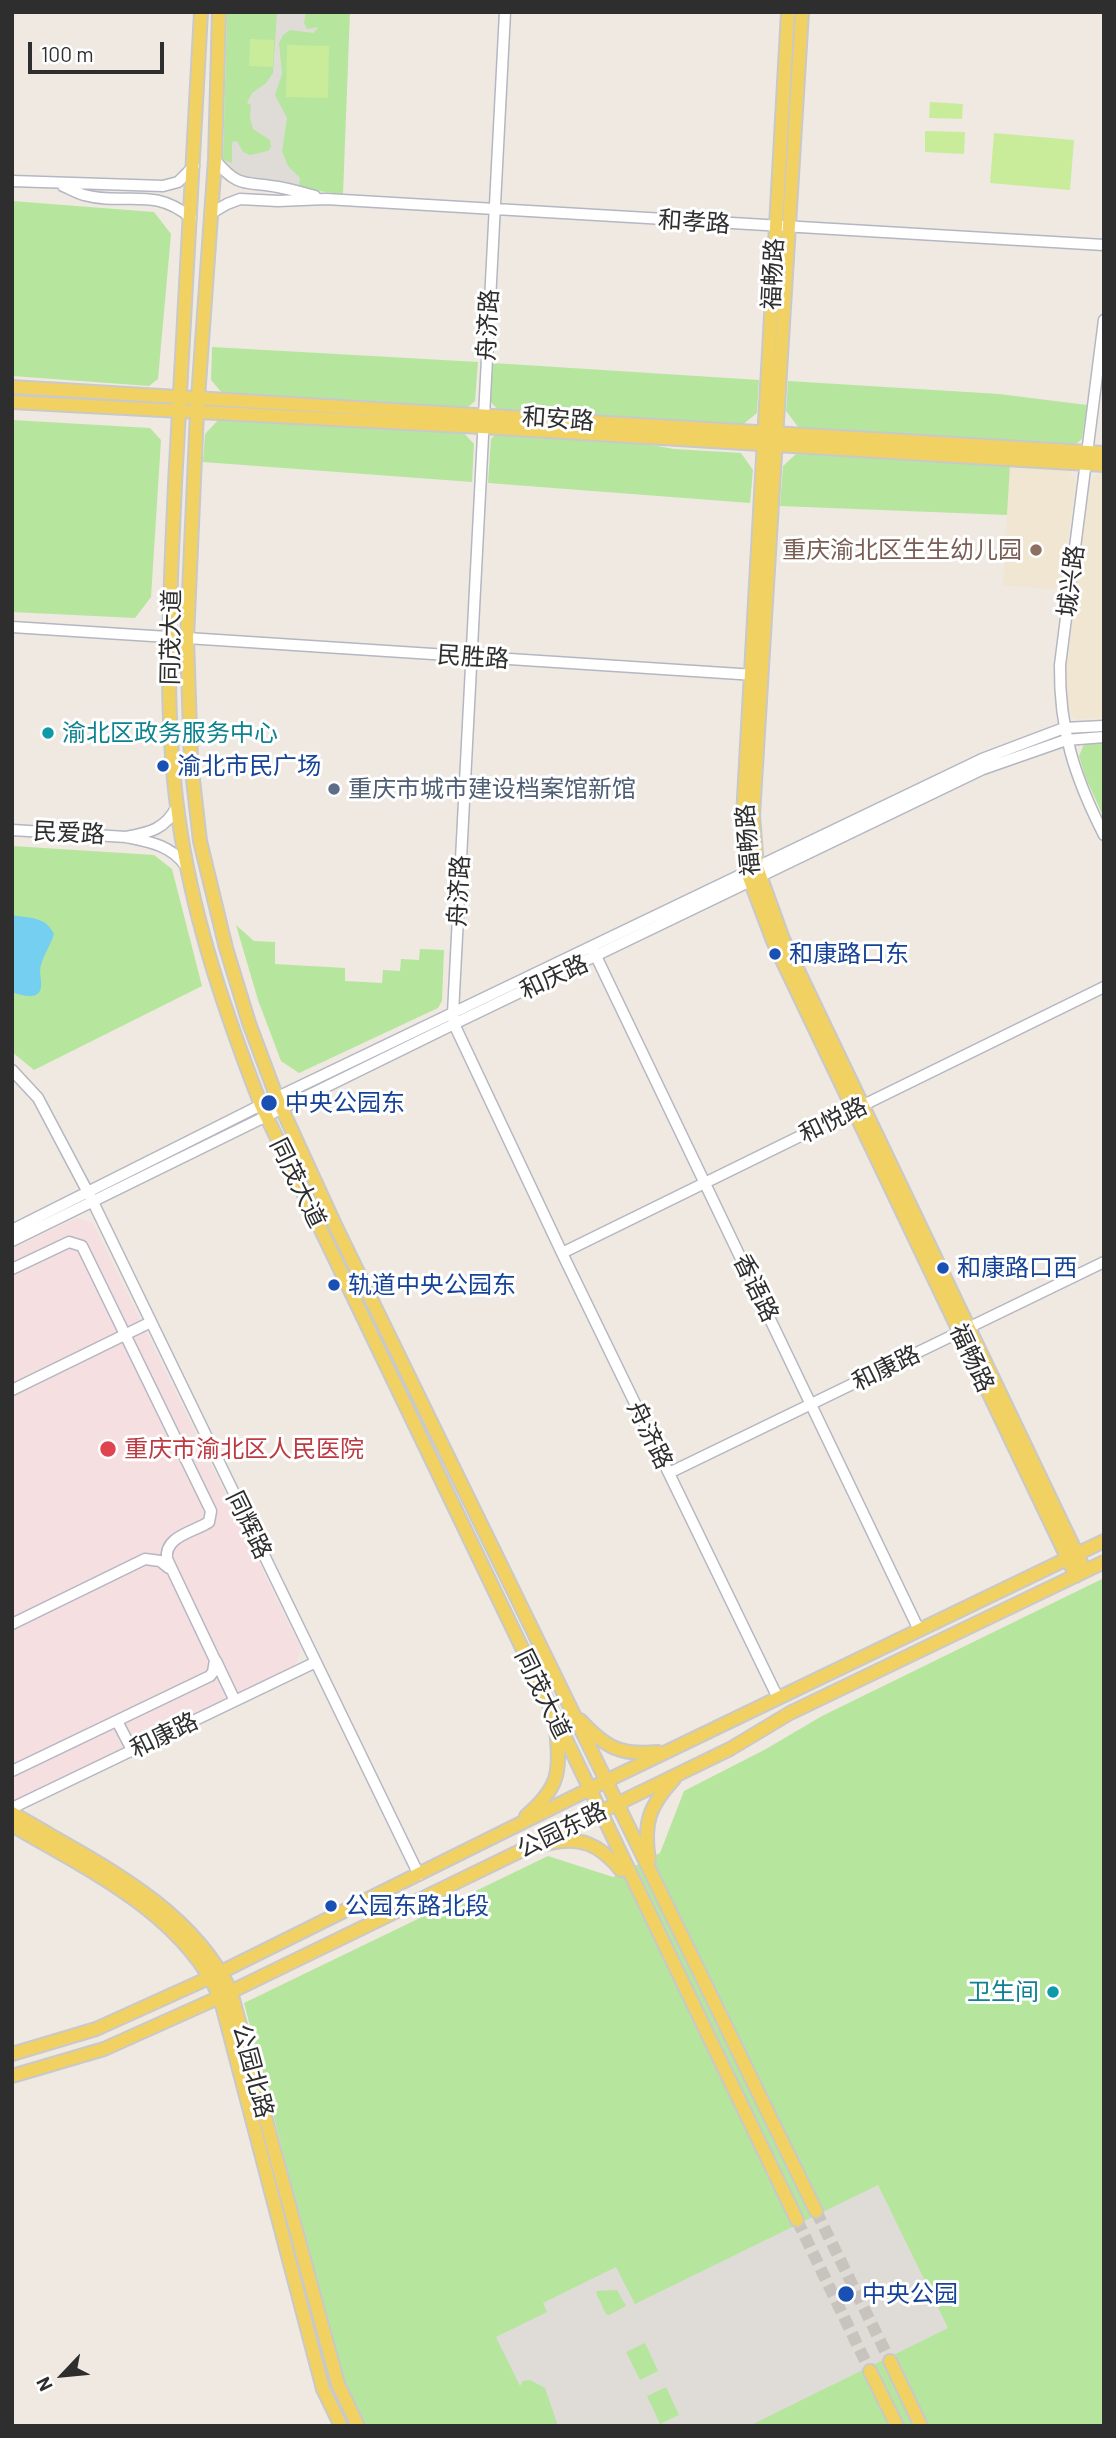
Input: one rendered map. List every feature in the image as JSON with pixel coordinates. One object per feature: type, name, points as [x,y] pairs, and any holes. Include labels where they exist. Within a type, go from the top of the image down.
[{"type":"main road","name":"同茂大道","points":[[201,12],[168,637],[172,764],[177,806],[206,952],[232,1030],[264,1111],[633,1884],[797,2220]]},
{"type":"main road","name":"同茂大道","points":[[219,12],[215,160],[197,412],[187,638],[189,745],[200,841],[226,948],[249,1023],[280,1104],[342,1240],[816,2211]]},
{"type":"main road","name":"福畅路","points":[[788,12],[781,228],[770,439],[743,816],[753,875],[773,941],[858,1107],[1080,1574]]},
{"type":"main road","name":"福畅路","points":[[781,228],[802,12]]},
{"type":"main road","name":"和安路","points":[[12,387],[198,396],[482,421],[1086,458],[1104,465]]},
{"type":"main road","name":"和安路","points":[[12,402],[197,412],[482,421]]},
{"type":"main road","name":"和安路","points":[[1086,458],[1104,453]]},
{"type":"main road","name":"公园东路","points":[[12,2054],[96,2029],[216,1974],[1104,1541]]},
{"type":"main road","name":"公园东路","points":[[12,2076],[104,2049],[226,1994],[730,1749],[790,1713],[1104,1562]]},
{"type":"main road","points":[[571,1711],[596,1737],[617,1751],[638,1754],[669,1751]]},
{"type":"main road","points":[[508,1830],[545,1799],[555,1780],[559,1758],[555,1720]]},
{"type":"main road","points":[[652,1874],[645,1835],[649,1814],[659,1795],[680,1773]]},
{"type":"main road","name":"公园北路","points":[[12,1810],[135,1887],[181,1922],[216,1974],[226,1994],[338,2384],[358,2426]]},
{"type":"main road","name":"公园北路","points":[[12,1825],[126,1894],[171,1928],[216,1974]]},
{"type":"main road","points":[[518,1852],[565,1839],[586,1842],[609,1855],[633,1884]]},
{"type":"main road","name":"公园北路","points":[[226,1994],[323,2389],[341,2426]]},
{"type":"main road","points":[[890,2361],[921,2426]]},
{"type":"main road","points":[[870,2371],[897,2426]]},
{"type":"street","name":"舟济路","points":[[505,12],[470,657],[454,1018],[562,1253],[778,1698]]},
{"type":"street","points":[[215,160],[228,176],[241,183],[279,187],[326,199]]},
{"type":"street","points":[[12,181],[163,186],[178,181],[194,166]]},
{"type":"street","points":[[56,184],[85,195],[161,200],[178,207],[191,218]]},
{"type":"street","points":[[210,214],[240,200],[326,199]]},
{"type":"street","name":"和孝路","points":[[326,199],[1104,246]]},
{"type":"street","name":"城兴路","points":[[1104,320],[1060,665],[1060,696],[1066,740],[1078,779],[1104,835]]},
{"type":"street","points":[[12,627],[168,637]]},
{"type":"street","name":"民胜路","points":[[187,638],[755,675]]},
{"type":"street","name":"和庆路","points":[[454,1018],[597,957],[982,759],[1064,728],[1104,726]]},
{"type":"street","name":"和庆路","points":[[12,1241],[90,1198],[454,1018],[592,946],[984,769],[1066,740],[1104,737]]},
{"type":"street","points":[[126,837],[164,825],[177,806]]},
{"type":"street","name":"民爱路","points":[[12,830],[126,837]]},
{"type":"street","points":[[126,837],[164,845],[179,857],[188,869]]},
{"type":"street","name":"香语路","points":[[592,946],[919,1630]]},
{"type":"street","name":"和悦路","points":[[562,1253],[1104,987]]},
{"type":"street","name":"同辉路","points":[[12,1070],[38,1098],[90,1198],[419,1875]]},
{"type":"street","name":"和庆路","points":[[12,1230],[90,1198]]},
{"type":"street","points":[[12,1269],[69,1242],[82,1246],[211,1511],[209,1522],[176,1539],[167,1548],[167,1559],[235,1701]]},
{"type":"street","name":"和康路","points":[[669,1474],[1104,1262]]},
{"type":"street","points":[[12,1390],[151,1322]]},
{"type":"street","points":[[12,1624],[145,1559],[160,1561],[173,1573]]},
{"type":"street","points":[[12,1771],[209,1676],[214,1672],[215,1660]]},
{"type":"street","name":"和康路","points":[[12,1810],[316,1662]]},
{"type":"street","points":[[117,1721],[132,1750]]},
{"type":"shaded area","points":[[277,12],[306,12],[304,23],[307,29],[319,27],[313,33],[290,30],[283,35],[279,43],[282,74],[275,95],[287,118],[282,151],[288,166],[300,178],[299,187],[242,179],[231,172],[223,160],[232,163],[232,142],[237,141],[243,152],[250,155],[268,151],[271,147],[270,140],[253,129],[251,105],[247,103],[252,93],[266,83],[273,73]]},
{"type":"shaded area","name":"重庆渝北区生生幼儿园","points":[[1010,465],[1067,468],[1076,481],[1061,590],[1003,585]]},
{"type":"shaded area","points":[[1100,472],[1104,473],[1104,717],[1076,719],[1068,711],[1067,664],[1090,480]]},
{"type":"shaded area","name":"重庆市渝北区人民医院","points":[[77,1218],[93,1223],[301,1649],[295,1665],[16,1800],[12,1799],[12,1249]]},
{"type":"shaded area","points":[[878,2185],[948,2328],[749,2426],[558,2426],[545,2388],[530,2380],[523,2381],[520,2386],[496,2337],[547,2312],[543,2303],[616,2267],[635,2304]],"holes":[[[617,2290],[626,2306],[606,2314],[596,2293]],[[645,2343],[658,2371],[640,2380],[626,2352]],[[666,2387],[679,2415],[660,2424],[647,2396]]]},
{"type":"green space","points":[[227,12],[350,12],[343,194],[296,186],[223,160]]},
{"type":"green space","points":[[250,39],[274,40],[273,67],[249,66]]},
{"type":"green space","points":[[287,45],[329,46],[328,98],[286,97]]},
{"type":"green space","points":[[930,102],[963,104],[962,119],[929,118]]},
{"type":"green space","points":[[925,131],[965,132],[964,154],[925,152]]},
{"type":"green space","points":[[994,133],[1074,140],[1070,190],[990,183]]},
{"type":"green space","points":[[12,201],[154,212],[171,234],[158,379],[149,386],[12,376]]},
{"type":"green space","points":[[212,347],[478,362],[475,401],[466,409],[223,394],[211,380]]},
{"type":"green space","points":[[493,363],[759,380],[757,413],[741,426],[498,410],[490,401]]},
{"type":"green space","points":[[788,381],[999,394],[1087,405],[1082,439],[1072,447],[799,428],[786,411]]},
{"type":"green space","points":[[220,418],[463,432],[474,444],[472,482],[203,462],[205,434]]},
{"type":"green space","points":[[12,420],[150,428],[161,440],[151,597],[135,618],[12,612]]},
{"type":"green space","points":[[497,433],[741,453],[753,470],[750,503],[488,483],[491,439]]},
{"type":"green space","points":[[796,454],[1010,465],[1007,515],[780,506],[783,466]]},
{"type":"green space","points":[[1104,742],[1104,818],[1079,756],[1084,744]]},
{"type":"green space","points":[[12,846],[154,855],[172,869],[202,986],[34,1070],[12,1052]]},
{"type":"green space","points":[[236,925],[254,941],[275,942],[275,964],[345,968],[345,981],[382,983],[383,970],[400,971],[401,959],[419,960],[420,949],[444,950],[442,1001],[438,1008],[299,1073],[281,1061],[258,1000]]},
{"type":"green space","name":"中央公园","points":[[1104,1578],[1104,2426],[364,2426],[343,2383],[244,2003],[548,1856],[613,1877],[660,1853],[684,1791],[766,1749],[822,1716]]},
{"type":"water","points":[[12,915],[41,921],[54,934],[41,965],[41,988],[36,995],[27,996],[12,992]]},
{"type":"tunnel","points":[[816,2211],[890,2361]]},
{"type":"tunnel","points":[[797,2220],[870,2371]]},
{"type":"place","name":"重庆渝北区生生幼儿园","points":[[1036,550]]},
{"type":"place","name":"渝北区政务服务中心","points":[[48,733]]},
{"type":"place","name":"渝北市民广场","points":[[163,766]]},
{"type":"place","name":"重庆市城市建设档案馆新馆","points":[[334,789]]},
{"type":"place","name":"和康路口东","points":[[775,954]]},
{"type":"place","name":"中央公园东","points":[[269,1103]]},
{"type":"place","name":"和康路口西","points":[[943,1268]]},
{"type":"place","name":"轨道中央公园东","points":[[334,1285]]},
{"type":"place","name":"重庆市渝北区人民医院","points":[[108,1449]]},
{"type":"place","name":"公园东路北段","points":[[331,1906]]},
{"type":"place","name":"卫生间","points":[[1053,1992]]},
{"type":"place","name":"中央公园","points":[[846,2294]]}]
